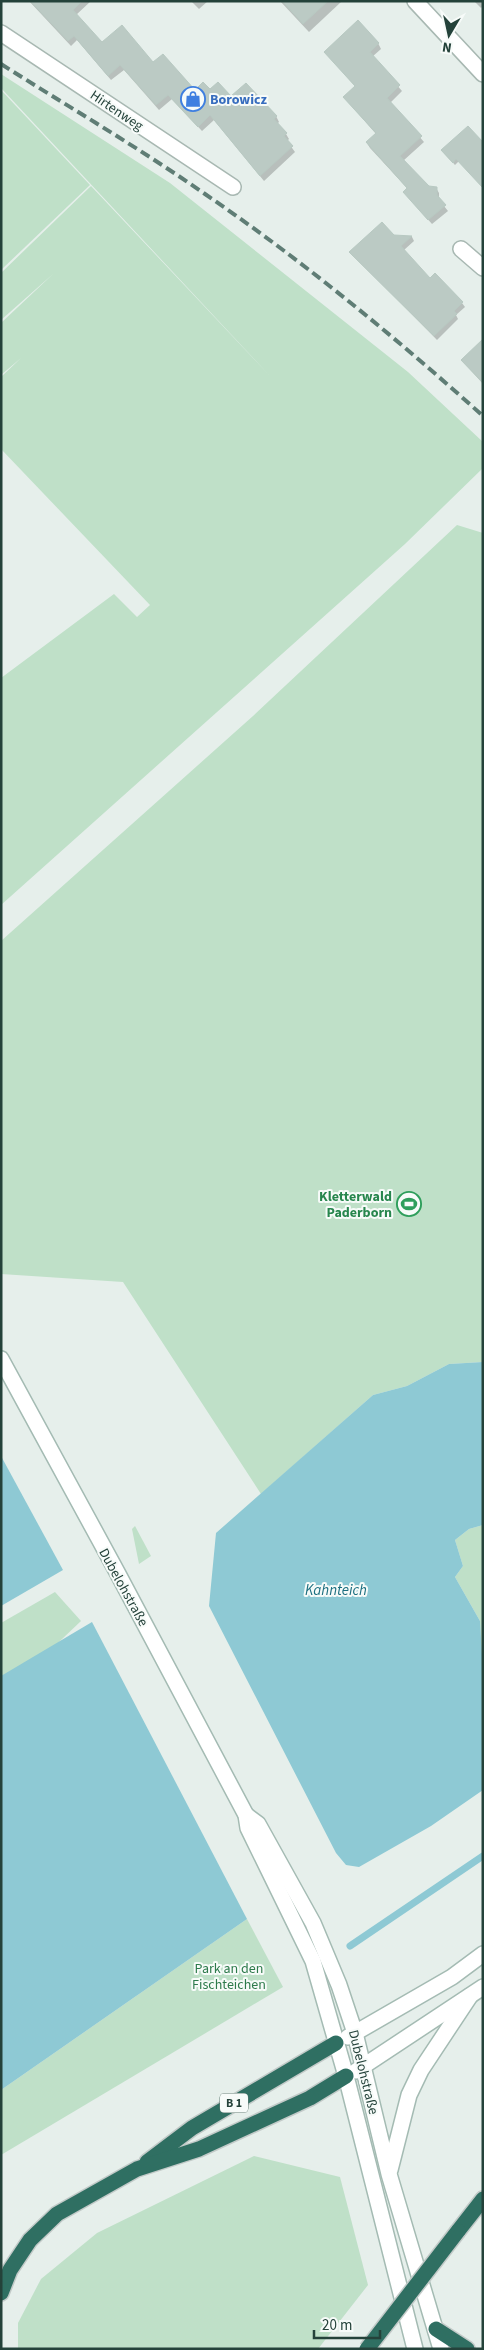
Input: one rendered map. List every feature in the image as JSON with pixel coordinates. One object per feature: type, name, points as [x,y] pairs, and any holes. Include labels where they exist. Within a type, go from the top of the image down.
[{"type":"highway","name":"B 1","points":[[137,2169],[192,2128],[336,2044]]},
{"type":"highway","points":[[1,2293],[10,2270],[30,2240],[57,2214],[137,2169],[199,2149],[310,2098],[346,2076]]},
{"type":"highway","points":[[367,2349],[483,2199]]},
{"type":"highway","points":[[436,2329],[467,2349]]},
{"type":"main road","points":[[415,1],[483,74]]},
{"type":"main road","name":"Hirtenweg","points":[[1,33],[233,187]]},
{"type":"main road","points":[[461,250],[483,268]]},
{"type":"main road","name":"Dubelohstraße","points":[[1,1359],[117,1572],[246,1816],[248,1828],[313,1961],[346,2076],[415,2349]]},
{"type":"main road","name":"Dubelohstraße","points":[[246,1816],[258,1824],[328,1954],[355,2033],[389,2174],[441,2349]]},
{"type":"main road","points":[[336,2044],[452,1977],[483,1954]]},
{"type":"main road","points":[[346,2076],[363,2067],[483,1987]]},
{"type":"main road","points":[[389,2174],[409,2095],[421,2070],[470,1996]]},
{"type":"green space","points":[[1,74],[170,183],[408,372],[483,442],[483,468],[405,544],[1,905],[1,678],[114,594],[137,617],[150,605],[1,449],[1,377],[21,358],[1,375],[1,323],[53,274],[1,320],[1,273],[91,186],[270,376],[1,88]]},
{"type":"green space","points":[[1,90],[90,185],[1,270]]},
{"type":"green space","points":[[457,525],[483,533],[483,1362],[449,1364],[407,1386],[373,1395],[261,1494],[123,1282],[1,1274],[1,941],[253,716]]},
{"type":"green space","points":[[483,1525],[483,1672],[481,1672],[480,1621],[455,1577],[463,1566],[455,1540],[469,1529]]},
{"type":"green space","points":[[135,1526],[151,1556],[139,1564],[132,1529]]},
{"type":"green space","points":[[55,1592],[81,1621],[1,1697],[1,1623]]},
{"type":"green space","name":"Park an den Fischteichen","points":[[247,1919],[283,1987],[1,2155],[1,2090]]},
{"type":"green space","points":[[254,2156],[340,2177],[368,2285],[318,2349],[18,2349],[18,2323],[41,2279],[97,2233]]},
{"type":"water","name":"Kahnteich","points":[[483,1362],[483,1525],[469,1529],[455,1540],[463,1566],[455,1577],[480,1621],[483,1672],[483,1790],[431,1826],[359,1867],[346,1865],[336,1853],[209,1606],[216,1533],[373,1395],[407,1386],[449,1364]]},
{"type":"water","points":[[1,1456],[63,1570],[1,1606]]},
{"type":"water","points":[[92,1622],[247,1919],[1,2090],[1,1676]]},
{"type":"building","points":[[30,1],[82,1],[73,10],[102,42],[122,25],[153,62],[163,54],[195,90],[203,82],[210,89],[218,82],[231,96],[246,83],[277,116],[274,119],[287,133],[284,136],[293,146],[260,176],[210,115],[198,127],[168,95],[156,105],[120,65],[108,76],[74,36],[68,41]]},
{"type":"building","points":[[282,1],[328,1],[303,24]]},
{"type":"building","points":[[358,20],[379,43],[370,52],[400,85],[387,98],[422,136],[400,156],[429,186],[437,187],[437,195],[446,205],[428,220],[403,192],[407,188],[366,142],[376,133],[343,97],[355,86],[324,52]]},
{"type":"building","points":[[468,126],[483,142],[483,188],[456,159],[453,163],[441,150]]},
{"type":"building","points":[[382,222],[394,235],[412,236],[401,246],[430,278],[435,273],[463,302],[454,311],[457,314],[434,336],[349,252]]},
{"type":"building","points":[[483,339],[483,383],[461,360]]},
{"type":"waterway","points":[[350,1946],[483,1856]]},
{"type":"railway","points":[[1,64],[155,160],[277,246],[348,300],[483,416]]},
{"type":"place","name":"Borowicz","points":[[193,99]]},
{"type":"place","name":"Kletterwald Paderborn","points":[[409,1204]]}]
